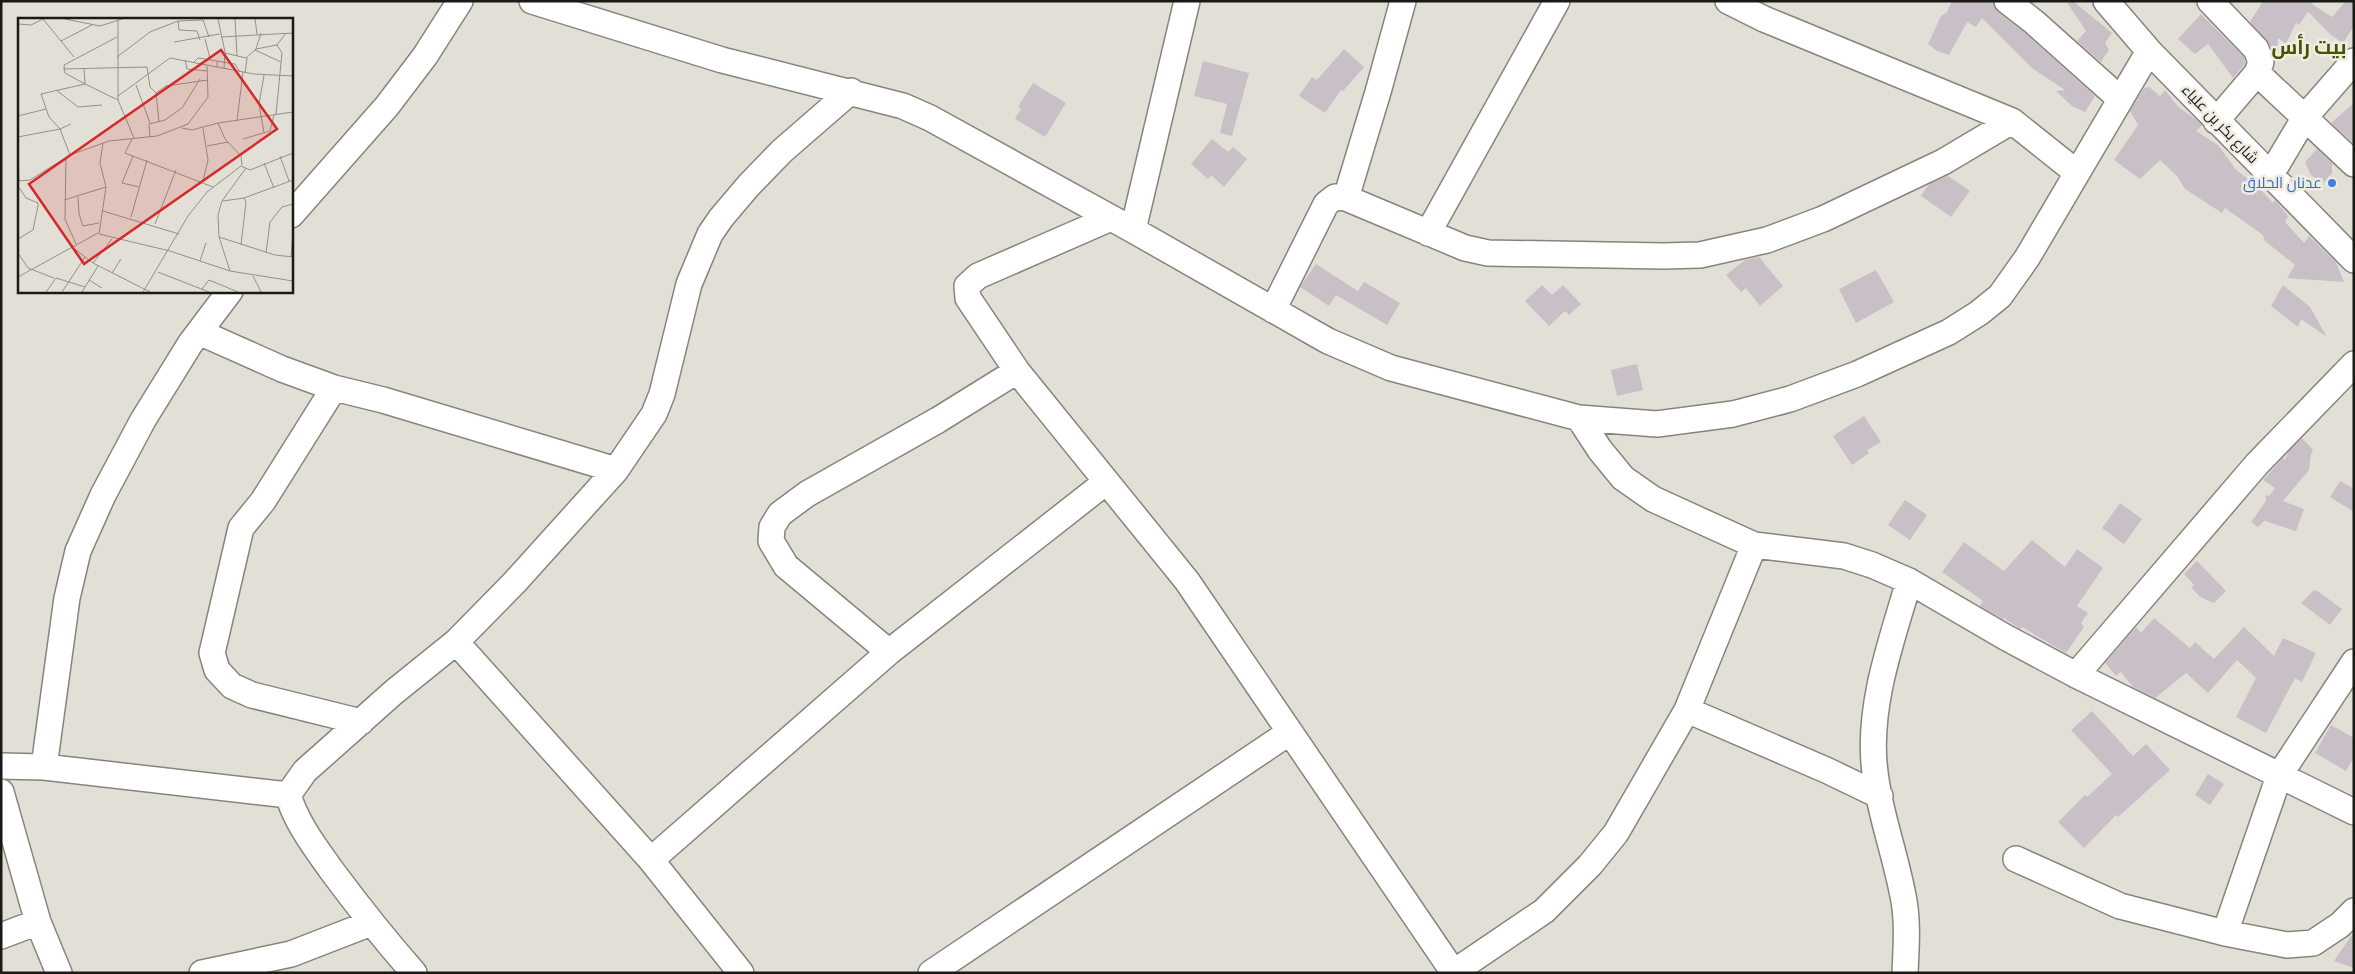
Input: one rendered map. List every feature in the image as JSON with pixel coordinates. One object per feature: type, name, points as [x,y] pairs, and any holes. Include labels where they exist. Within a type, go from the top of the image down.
[{"type":"street","points":[[292,214],[387,106],[425,56],[460,1]]},
{"type":"street","points":[[532,1],[722,60],[851,91],[902,106],[930,118],[1133,230],[1328,341],[1391,368],[1579,418],[1657,424],[1733,414],[1790,399],[1856,374],[1949,332],[1979,313],[2000,296],[2050,222],[2076,172],[2149,51]]},
{"type":"street","points":[[1133,230],[1187,1]]},
{"type":"street","points":[[1346,198],[1403,1]]},
{"type":"street","points":[[1428,233],[1557,1]]},
{"type":"street","points":[[1728,1],[1764,19],[2012,121],[2076,172]]},
{"type":"street","points":[[2007,1],[2034,22],[2119,98]]},
{"type":"street","name":"شارع بكر بن علياء","points":[[2106,1],[2149,51],[2216,121],[2354,260]]},
{"type":"street","points":[[2213,2],[2256,49],[2261,62],[2257,73],[2216,121]]},
{"type":"street","points":[[2270,176],[2305,117],[2354,61]]},
{"type":"street","points":[[2257,73],[2354,164]]},
{"type":"street","points":[[288,795],[305,771],[456,642],[514,583],[616,470],[654,414],[662,394],[689,284],[710,234],[738,198],[782,151],[851,91]]},
{"type":"street","points":[[1273,310],[1326,204],[1329,199],[1335,197],[1346,198],[1465,248],[1488,254],[1700,255],[1767,240],[1823,219],[1943,162],[2012,121]]},
{"type":"street","points":[[1111,218],[978,276],[967,286],[966,292],[970,304],[1017,371],[1187,581],[1454,972],[1544,911],[1590,865],[1616,833],[1687,710],[1754,545]]},
{"type":"street","points":[[44,767],[67,598],[78,551],[103,495],[139,428],[199,332],[229,292]]},
{"type":"street","points":[[199,332],[282,369],[334,388],[384,400],[616,470]]},
{"type":"street","points":[[2076,675],[2256,464],[2354,364]]},
{"type":"street","points":[[889,652],[786,566],[771,541],[772,528],[780,514],[808,494],[938,420],[1017,371]]},
{"type":"street","points":[[334,388],[262,501],[241,528],[212,653],[217,670],[232,686],[252,695],[361,722]]},
{"type":"street","points":[[1579,418],[1600,450],[1623,478],[1653,499],[1754,545],[1844,556],[1872,564],[1910,581],[2005,637],[2076,675],[2354,812]]},
{"type":"street","points":[[651,860],[889,652],[1106,482]]},
{"type":"street","points":[[1905,973],[1907,932],[1904,900],[1891,853],[1874,763],[1875,710],[1886,661],[1910,581]]},
{"type":"street","points":[[456,642],[651,860],[741,973]]},
{"type":"street","points":[[2226,933],[2280,776],[2354,662]]},
{"type":"street","points":[[1687,710],[1826,770],[1880,796]]},
{"type":"street","points":[[931,973],[1290,732]]},
{"type":"street","points":[[1,766],[44,767],[288,795]]},
{"type":"street","points":[[1,792],[38,922],[59,973]]},
{"type":"street","points":[[288,795],[293,812],[307,836],[371,923],[414,973]]},
{"type":"street","points":[[2016,858],[2120,906],[2226,933],[2287,945],[2313,943],[2340,924],[2354,911]]},
{"type":"street","points":[[1,936],[38,922]]},
{"type":"street","points":[[202,973],[292,954],[371,923]]},
{"type":"building","points":[[1952,1],[1993,1],[1998,12],[2025,33],[2095,96],[2085,112],[2072,106],[2056,91],[2065,90],[2033,69],[1982,18],[1976,27],[1967,22],[1949,55],[1937,51],[1928,44],[1941,16],[1947,12]]},
{"type":"building","points":[[2066,1],[2073,1],[2112,33],[2105,43],[2109,50],[2101,62],[2077,41],[2086,31]]},
{"type":"building","points":[[2263,1],[2314,1],[2312,4],[2332,17],[2346,1],[2354,1],[2354,26],[2343,43],[2331,35],[2308,12],[2299,25],[2296,23],[2286,44],[2278,38],[2275,63],[2269,44],[2250,22]]},
{"type":"building","points":[[2201,14],[2244,57],[2245,64],[2233,78],[2208,44],[2195,54],[2178,39]]},
{"type":"building","points":[[1344,49],[1364,67],[1343,91],[1341,90],[1325,113],[1299,96],[1312,77],[1317,80]]},
{"type":"building","points":[[1203,61],[1249,73],[1232,136],[1220,133],[1227,104],[1194,96]]},
{"type":"building","points":[[1033,83],[1066,103],[1045,137],[1015,119],[1021,109],[1018,107]]},
{"type":"building","points":[[2149,87],[2160,96],[2165,90],[2178,107],[2202,125],[2196,131],[2219,146],[2236,170],[2255,184],[2273,203],[2275,200],[2288,216],[2285,222],[2304,243],[2309,236],[2336,262],[2344,282],[2287,278],[2295,265],[2265,241],[2263,235],[2225,208],[2222,213],[2185,189],[2177,176],[2160,160],[2140,179],[2114,160],[2138,125],[2130,111],[2144,88]]},
{"type":"building","points":[[2354,103],[2354,141],[2353,143],[2331,123]]},
{"type":"building","points":[[1212,139],[1228,152],[1233,147],[1247,159],[1224,187],[1211,175],[1208,179],[1191,164]]},
{"type":"building","points":[[2317,149],[2332,163],[2332,173],[2323,183],[2311,175],[2305,162]]},
{"type":"building","points":[[1948,176],[1970,191],[1951,217],[1921,196],[1929,184]]},
{"type":"building","points":[[1759,257],[1783,286],[1760,306],[1746,288],[1741,292],[1726,275],[1745,260]]},
{"type":"building","points":[[1316,264],[1358,291],[1364,282],[1400,303],[1387,325],[1336,295],[1329,306],[1300,287]]},
{"type":"building","points":[[1876,270],[1894,302],[1856,323],[1839,289]]},
{"type":"building","points":[[1542,285],[1552,295],[1563,285],[1581,304],[1569,315],[1565,311],[1549,326],[1525,301]]},
{"type":"building","points":[[2283,285],[2310,307],[2327,337],[2301,319],[2298,327],[2271,306]]},
{"type":"building","points":[[1637,364],[1643,390],[1617,396],[1611,370]]},
{"type":"building","points":[[1864,416],[1881,442],[1867,450],[1869,453],[1852,465],[1833,436]]},
{"type":"building","points":[[2302,438],[2313,450],[2309,470],[2283,501],[2304,509],[2296,531],[2265,521],[2266,519],[2258,527],[2251,522],[2266,501],[2266,495],[2269,496],[2275,488],[2263,480],[2283,458],[2285,460],[2289,451]]},
{"type":"building","points":[[2340,481],[2354,489],[2354,512],[2330,497]]},
{"type":"building","points":[[1905,500],[1927,515],[1910,540],[1888,525]]},
{"type":"building","points":[[2120,503],[2142,519],[2124,544],[2102,528]]},
{"type":"building","points":[[2032,540],[2065,567],[2077,549],[2103,568],[2077,606],[2088,613],[2081,623],[2084,627],[2066,653],[2022,627],[2020,629],[2004,618],[1980,606],[1983,601],[1942,572],[1964,542],[2004,571]]},
{"type":"building","points":[[2197,561],[2226,591],[2214,603],[2200,597],[2191,587],[2194,585],[2184,574]]},
{"type":"building","points":[[2314,590],[2342,609],[2330,625],[2301,603]]},
{"type":"building","points":[[2154,618],[2190,648],[2195,642],[2214,659],[2244,627],[2274,656],[2283,638],[2316,653],[2302,682],[2295,678],[2266,733],[2236,717],[2256,678],[2237,660],[2208,693],[2186,673],[2155,698],[2133,687],[2121,672],[2116,676],[2105,663],[2136,627],[2141,633]]},
{"type":"building","points":[[2092,711],[2133,756],[2146,744],[2170,770],[2118,817],[2116,815],[2084,848],[2058,822],[2085,795],[2087,797],[2112,774],[2071,730]]},
{"type":"building","points":[[2331,725],[2354,738],[2354,757],[2346,771],[2315,753]]},
{"type":"building","points":[[2208,774],[2224,784],[2210,805],[2195,795]]},
{"type":"building","points":[[2354,932],[2354,968],[2334,961]]},
{"type":"place","name":"عدنان الحلاق","points":[[2332,183]]},
{"type":"district","name":"بيت رأس","points":[[2309,47]]}]
